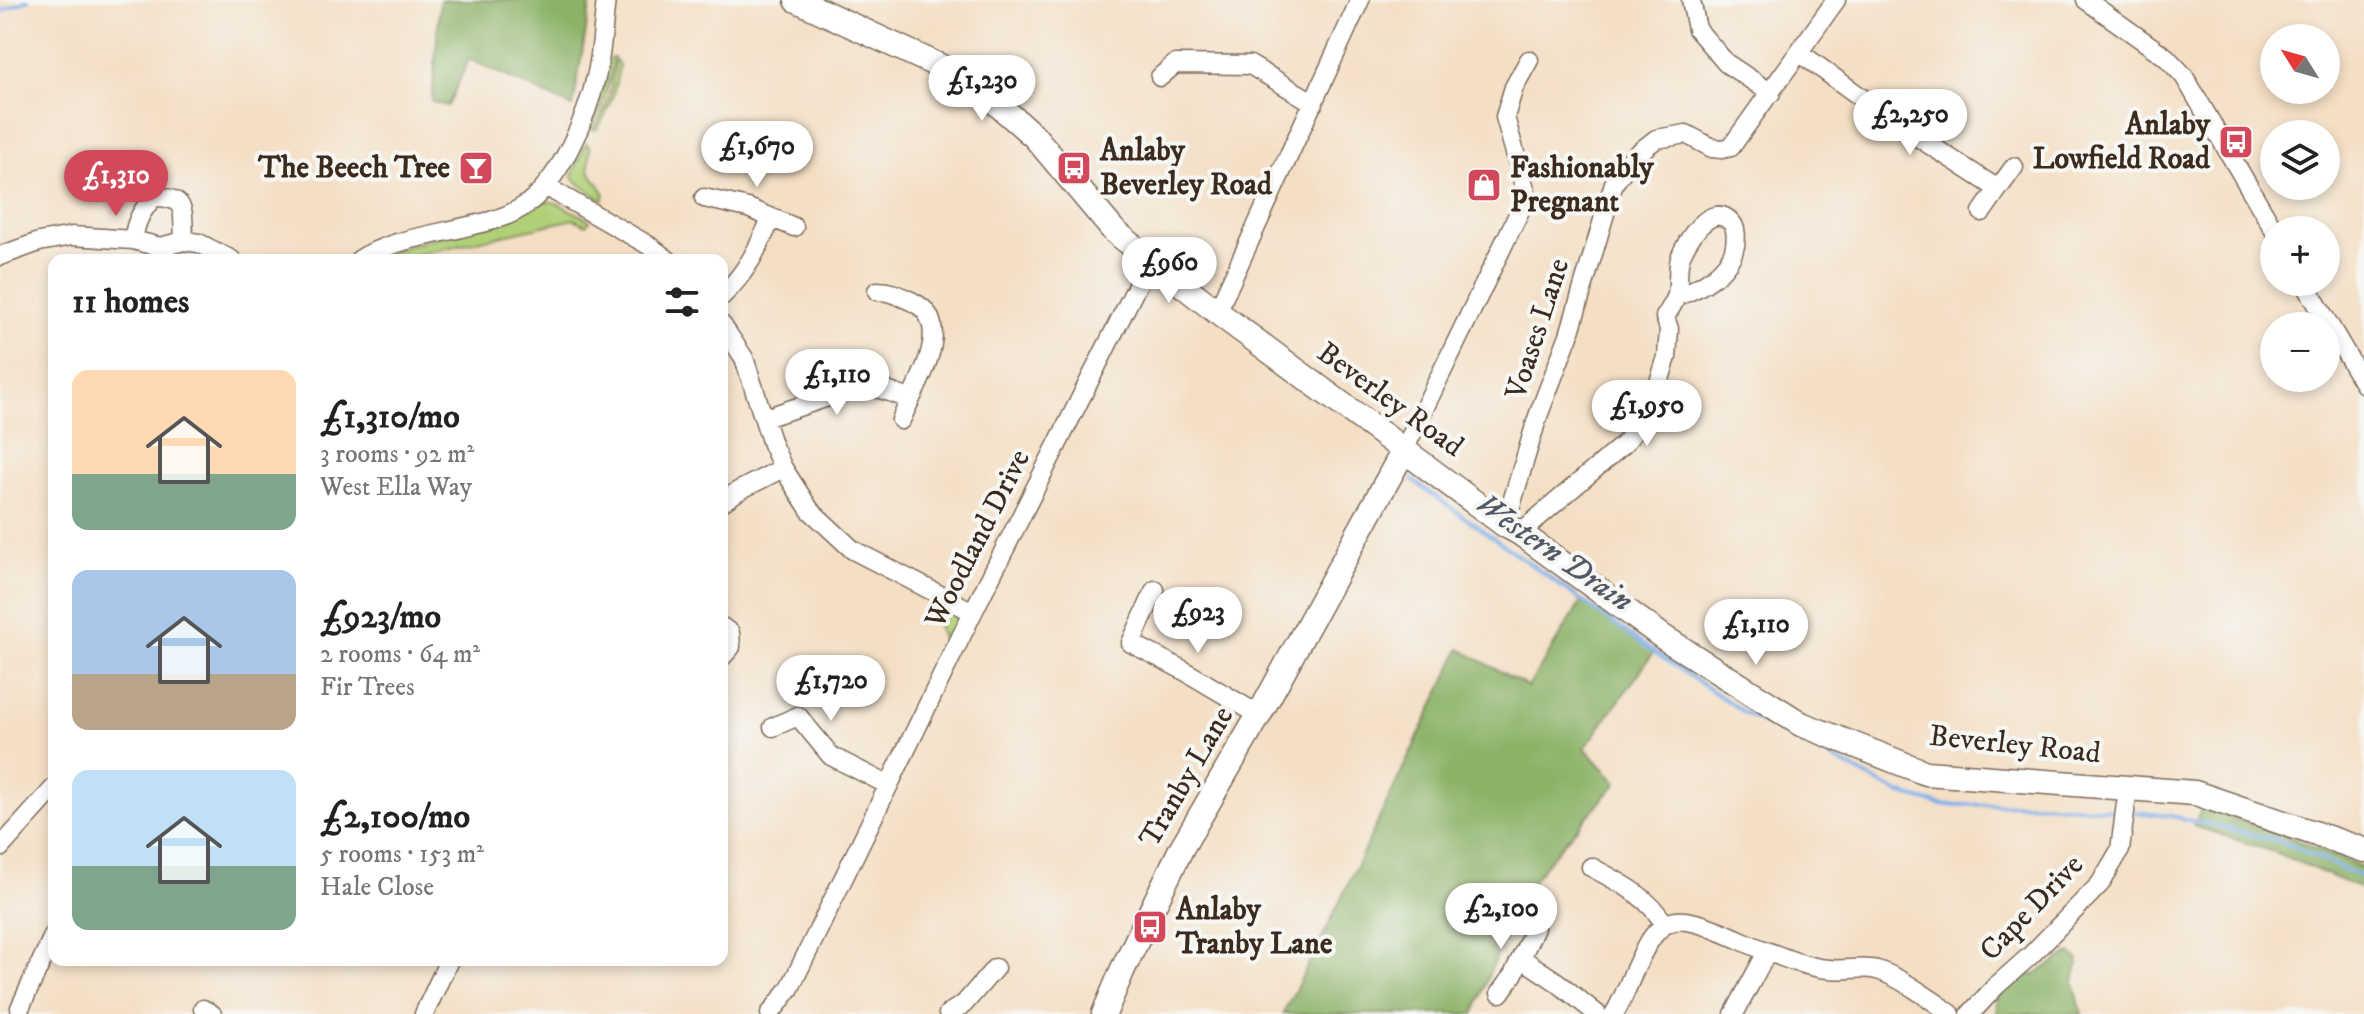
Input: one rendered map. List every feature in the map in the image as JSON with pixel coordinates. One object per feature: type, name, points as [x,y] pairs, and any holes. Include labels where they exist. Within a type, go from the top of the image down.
[{"type":"main road","name":"Beverley Road","points":[[797,0],[948,70],[987,95],[1035,137],[1114,231],[1217,312],[1663,637],[1801,724],[1926,773],[2195,793],[2364,850]]},
{"type":"main road","name":"Tranby Lane","points":[[1104,1014],[1181,849],[1259,715],[1404,450]]},
{"type":"street","points":[[370,254],[509,214],[526,204],[545,186],[563,159],[587,106],[597,73],[606,0]]},
{"type":"street","points":[[1217,312],[1360,0]]},
{"type":"street","points":[[1691,0],[1697,29],[1726,63],[1771,93]]},
{"type":"street","name":"Voases Lane","points":[[1512,529],[1538,416],[1569,335],[1614,183],[1633,157],[1656,139],[1686,134],[1712,148],[1731,147],[1836,0]]},
{"type":"street","points":[[2086,0],[2166,57],[2184,76],[2266,216]]},
{"type":"street","points":[[1800,53],[1902,127],[1998,189]]},
{"type":"street","points":[[1404,450],[1527,196],[1505,117],[1514,87],[1530,60]]},
{"type":"street","points":[[1157,78],[1175,64],[1250,65],[1314,103]]},
{"type":"street","points":[[1982,212],[2014,167]]},
{"type":"street","points":[[545,186],[660,254]]},
{"type":"street","points":[[133,240],[141,211],[154,197],[171,197],[178,202],[184,218],[184,241]]},
{"type":"street","points":[[704,198],[748,208],[794,227]]},
{"type":"street","points":[[728,290],[754,258],[771,219]]},
{"type":"street","points":[[0,256],[39,242],[72,236],[133,240],[160,247],[184,241],[199,243],[220,254]]},
{"type":"street","points":[[641,254],[648,245]]},
{"type":"street","name":"Woodland Drive","points":[[770,1014],[790,988],[973,612],[1150,260]]},
{"type":"street","points":[[886,287],[921,306],[931,318],[933,335],[925,370],[901,420]]},
{"type":"street","points":[[1512,529],[1624,444],[1643,420],[1667,357],[1669,329],[1665,317],[1677,296]]},
{"type":"street","points":[[2313,296],[2362,376]]},
{"type":"street","points":[[728,334],[744,358],[783,468],[810,510],[853,550],[973,612]]},
{"type":"street","points":[[765,418],[867,386],[909,399]]},
{"type":"street","points":[[728,498],[783,468]]},
{"type":"street","points":[[1155,590],[1131,643],[1259,715]]},
{"type":"street","points":[[728,632],[731,647],[728,650]]},
{"type":"street","points":[[773,727],[798,716],[831,756],[888,785]]},
{"type":"street","name":"Cape Drive","points":[[1970,1014],[2100,884],[2120,850],[2128,788]]},
{"type":"street","points":[[4,836],[48,794]]},
{"type":"street","points":[[1591,867],[1634,890],[1652,905],[1665,925]]},
{"type":"street","points":[[1614,1014],[1626,995],[1642,953],[1659,928],[1670,922],[1687,920],[1813,967],[1877,970],[1897,979],[1951,1014]]},
{"type":"street","points":[[1500,993],[1535,928]]},
{"type":"street","points":[[20,1008],[48,947]]},
{"type":"street","points":[[1734,1014],[1767,952]]},
{"type":"street","points":[[1521,958],[1597,1014]]},
{"type":"street","points":[[424,1014],[446,966]]},
{"type":"street","points":[[948,1014],[964,1004],[995,968]]},
{"type":"green space","points":[[440,0],[591,0],[573,107],[469,59],[448,106],[432,102]]},
{"type":"green space","points":[[610,58],[613,58],[608,86],[591,128],[588,127]]},
{"type":"green space","points":[[615,59],[619,64],[612,98],[602,121],[593,130],[609,96]]},
{"type":"green space","points":[[586,143],[590,147],[589,170],[605,194],[603,200],[572,176]]},
{"type":"green space","points":[[546,201],[557,203],[590,220],[586,225],[574,219],[420,254],[384,254]]},
{"type":"green space","points":[[1582,601],[1654,652],[1585,748],[1617,783],[1525,891],[1474,1014],[1283,1014],[1460,649],[1528,687]]},
{"type":"green space","points":[[937,603],[956,614],[959,623],[948,643],[943,642],[933,610]]},
{"type":"green space","points":[[2202,808],[2277,832],[2364,868],[2364,890],[2274,852],[2193,826]]},
{"type":"green space","points":[[2070,953],[2079,960],[2074,982],[2082,1014],[1997,1014],[1996,997],[2021,974],[2033,975]]},
{"type":"waterway","points":[[0,12],[28,0]]},
{"type":"waterway","name":"Western Drain","points":[[1412,480],[1745,713],[1901,794],[1942,805],[2041,804],[2114,810]]},
{"type":"waterway","name":"Western Drain","points":[[2135,812],[2171,816],[2281,841],[2364,878]]},
{"type":"place","name":"Anlaby Lowfield Road","points":[[2236,142]]},
{"type":"place","name":"The Beech Tree","points":[[476,168]]},
{"type":"place","name":"Anlaby Beverley Road","points":[[1074,168]]},
{"type":"place","name":"Fashionably Pregnant","points":[[1484,185]]},
{"type":"place","name":"Anlaby Tranby Lane","points":[[1150,927]]}]
